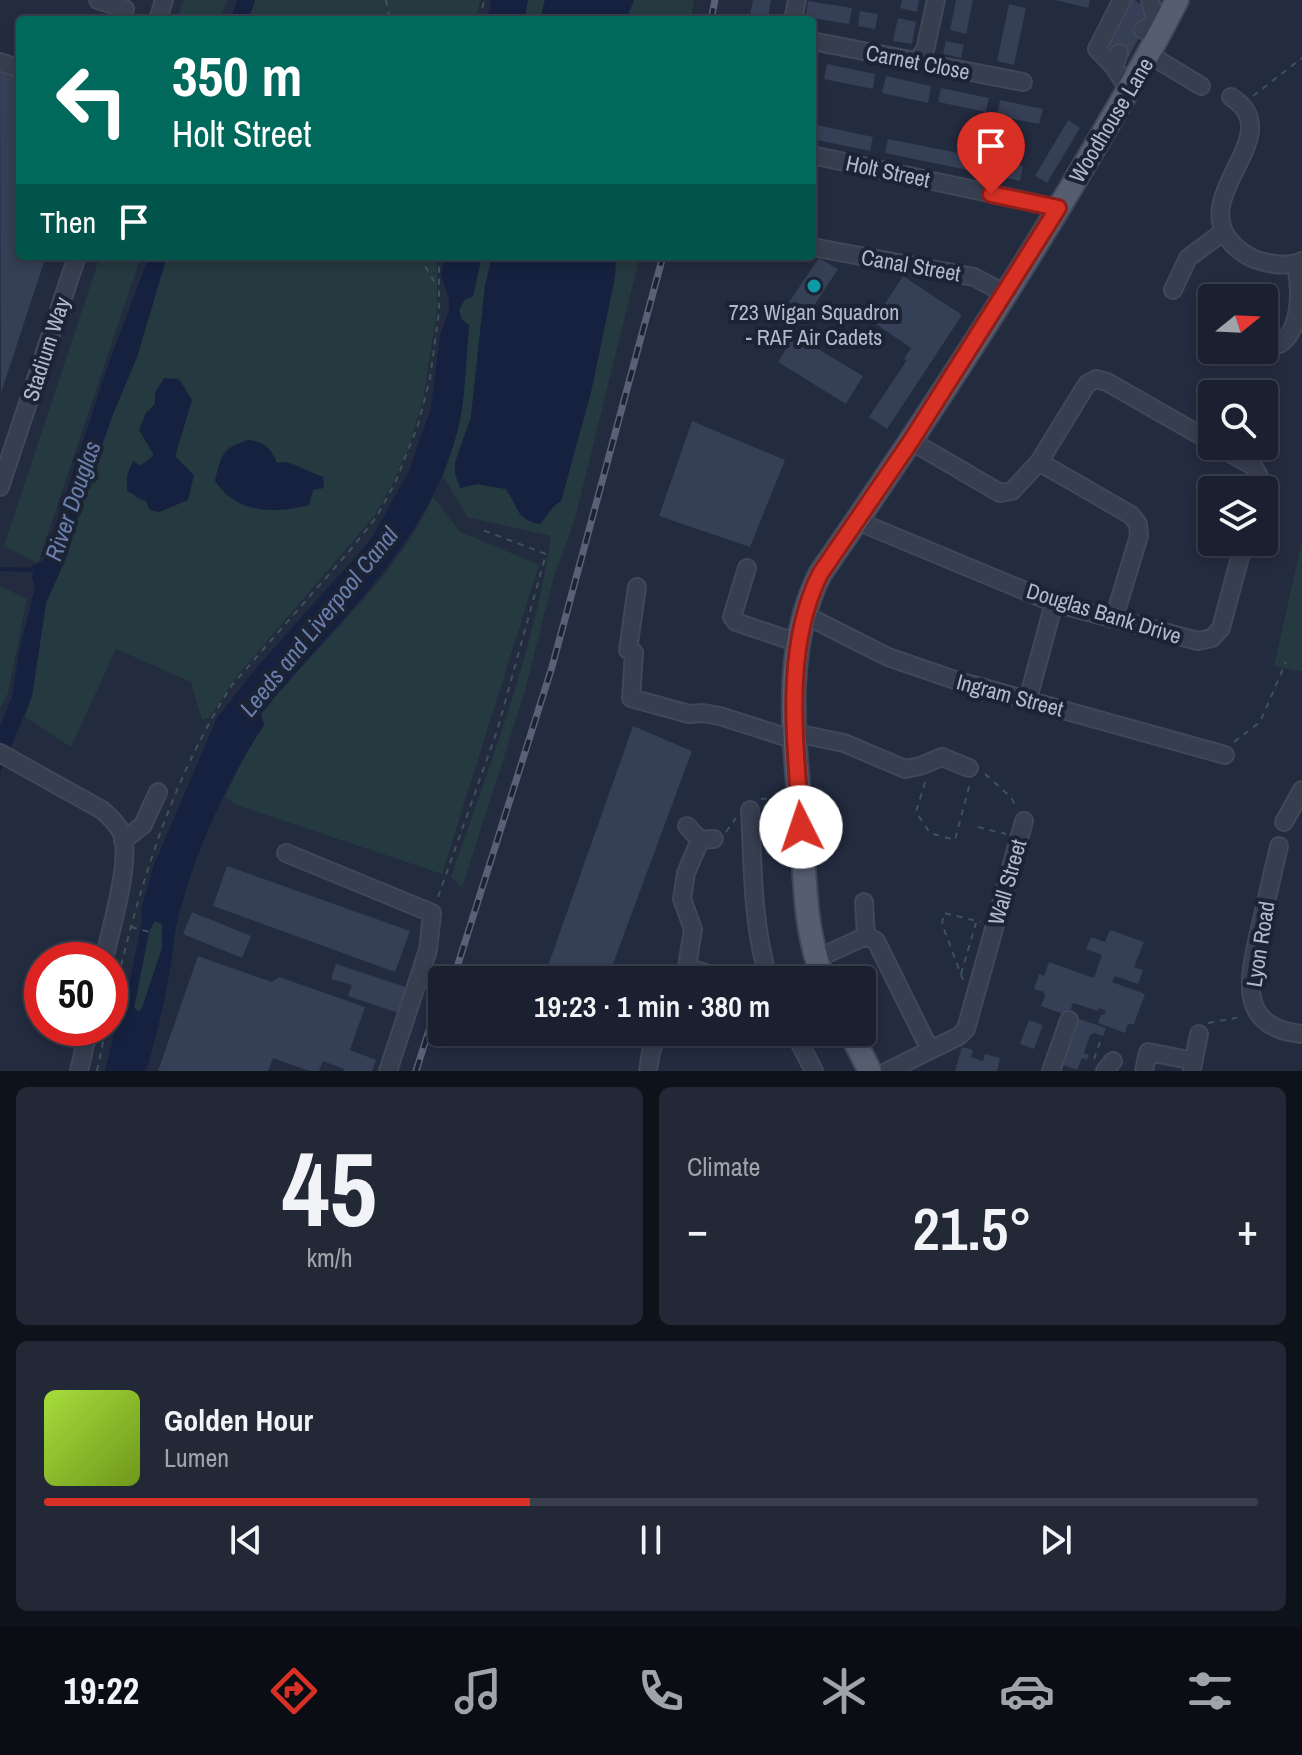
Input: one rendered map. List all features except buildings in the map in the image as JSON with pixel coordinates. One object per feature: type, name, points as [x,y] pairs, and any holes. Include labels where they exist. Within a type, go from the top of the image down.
[{"type":"main road","name":"Woodhouse Lane","points":[[819,966],[808,920],[795,737],[798,643],[803,614],[820,574],[1006,294],[1150,55],[1154,26],[1177,0]]},
{"type":"main road","points":[[857,1046],[870,1071]]},
{"type":"street","points":[[98,0],[125,9],[122,16]]},
{"type":"street","points":[[916,61],[925,50],[936,0]]},
{"type":"street","points":[[1122,0],[1097,49],[1116,60],[1129,90]]},
{"type":"street","points":[[1150,0],[1154,26]]},
{"type":"street","name":"Carnet Close","points":[[816,42],[1023,82]]},
{"type":"street","points":[[1150,55],[1201,86]]},
{"type":"street","points":[[1242,99],[1249,120],[1250,137],[1244,156],[1224,190],[1220,208],[1223,232],[1235,247],[1249,257],[1267,264],[1299,262],[1300,314],[1289,342]]},
{"type":"street","name":"Holt Street","points":[[816,156],[1058,208]]},
{"type":"street","points":[[1173,290],[1188,258],[1223,232]]},
{"type":"street","name":"Canal Street","points":[[816,248],[963,274],[1006,294]]},
{"type":"street","name":"Stadium Way","points":[[1,483],[76,260]]},
{"type":"street","points":[[911,441],[1000,493],[1012,491],[1039,462],[1087,384],[1096,379],[1107,382],[1198,434]]},
{"type":"street","points":[[1242,460],[1253,466],[1259,476]]},
{"type":"street","points":[[1039,462],[1131,515],[1138,524],[1139,536],[1114,618]]},
{"type":"street","name":"Douglas Bank Drive","points":[[857,521],[1054,603],[1198,641],[1212,638],[1221,628],[1240,556]]},
{"type":"street","points":[[747,568],[732,617],[736,622],[798,643]]},
{"type":"street","points":[[637,587],[628,650],[634,653],[631,698],[689,714],[720,716],[795,737],[844,743],[905,769],[942,757],[971,769]]},
{"type":"street","points":[[1028,699],[1054,603]]},
{"type":"street","name":"Ingram Street","points":[[803,614],[888,657],[955,680],[1225,755]]},
{"type":"street","points":[[0,753],[102,810],[113,820],[125,850],[108,942]]},
{"type":"street","points":[[1284,822],[1301,791],[1285,783]]},
{"type":"street","points":[[123,841],[143,825],[158,792]]},
{"type":"street","points":[[750,810],[756,912],[765,966]]},
{"type":"street","name":"Wall Street","points":[[888,1071],[965,1032],[1024,821]]},
{"type":"street","points":[[685,966],[693,929],[682,899],[686,873],[707,840],[687,826]]},
{"type":"street","name":"Lyon Road","points":[[1279,846],[1249,983],[1257,1011],[1265,1021],[1283,1032],[1302,1034]]},
{"type":"street","points":[[286,853],[432,913],[428,950],[388,1071]]},
{"type":"street","name":"Lyon Road","points":[[1273,870],[1292,874]]},
{"type":"street","points":[[864,902],[866,936]]},
{"type":"street","name":"Wall Street","points":[[974,929],[990,942]]},
{"type":"street","points":[[816,959],[866,936]]},
{"type":"street","points":[[866,936],[876,941],[930,1050]]},
{"type":"street","points":[[1057,1070],[1069,1020]]},
{"type":"street","points":[[1144,1071],[1148,1052],[1193,1066],[1199,1034]]},
{"type":"street","points":[[79,1071],[85,1046]]},
{"type":"street","points":[[648,1071],[653,1046]]},
{"type":"street","points":[[801,1046],[814,1071]]},
{"type":"path","points":[[1242,99],[1302,58]]},
{"type":"path","points":[[421,260],[438,287]]},
{"type":"path","points":[[126,942],[160,830],[212,716],[232,685],[377,516],[395,483],[425,400],[439,312],[439,260]]},
{"type":"path","points":[[432,913],[497,731],[546,554],[480,529]]},
{"type":"path","points":[[1225,755],[1227,747],[1260,722],[1286,662]]},
{"type":"path","points":[[931,762],[916,812],[930,833],[955,840],[971,769],[985,774],[1011,797],[1024,821]]},
{"type":"path","points":[[978,827],[1018,838]]},
{"type":"path","points":[[974,1003],[942,924],[944,913],[974,929],[995,924]]},
{"type":"path","points":[[130,927],[153,933]]},
{"type":"path","points":[[961,976],[974,929]]},
{"type":"path","points":[[1199,1034],[1208,1022],[1257,1011]]},
{"type":"path","points":[[1101,1039],[1104,1064]]},
{"type":"path","points":[[97,1071],[102,1046]]},
{"type":"shaded area","points":[[184,0],[227,0],[221,16],[178,16]]},
{"type":"shaded area","points":[[255,0],[480,0],[477,16],[250,16]]},
{"type":"shaded area","points":[[528,0],[545,0],[541,16],[525,16]]},
{"type":"shaded area","points":[[634,0],[694,0],[692,16],[630,16]]},
{"type":"shaded area","points":[[99,260],[140,260],[38,563],[4,546]]},
{"type":"shaded area","points":[[166,260],[437,260],[437,312],[423,400],[408,449],[375,515],[237,676],[209,718],[202,720],[191,682],[116,649],[71,747],[25,717],[32,696],[46,603],[68,553],[113,414],[137,357]],"holes":[[[155,393],[192,400],[175,456],[146,501],[135,498],[134,461],[140,466],[154,455],[146,413],[155,404]],[[248,440],[271,451],[276,463],[286,462],[302,467],[220,459],[229,447]]]},
{"type":"shaded area","points":[[481,260],[491,260],[485,286],[471,417],[455,463],[460,488],[477,484],[506,489],[521,516],[561,501],[591,392],[616,260],[639,260],[574,522],[554,576],[525,691],[462,888],[451,877],[522,666],[551,536],[467,517],[443,476],[462,408],[469,325],[462,318],[460,309],[462,302],[473,296]]},
{"type":"shaded area","points":[[433,497],[459,531],[539,565],[442,874],[236,805],[225,797],[244,756],[264,725],[261,714],[377,583],[417,527]]},
{"type":"shaded area","points":[[1302,541],[1302,672],[1274,666]]},
{"type":"shaded area","points":[[0,586],[27,599],[8,693],[0,708]]},
{"type":"shaded area","points":[[155,921],[162,923],[162,948],[138,1012],[134,1008],[149,932]]},
{"type":"water","points":[[237,0],[255,0],[249,16],[232,16]]},
{"type":"water","points":[[491,0],[528,0],[525,16],[488,16]]},
{"type":"water","points":[[545,0],[634,0],[630,16],[541,16]]},
{"type":"water","name":"River Douglas","points":[[148,260],[166,260],[137,357],[82,502],[68,553],[46,603],[32,696],[0,773],[0,727],[12,697],[19,652],[35,588],[34,571],[27,569],[44,560],[107,368]]},
{"type":"water","name":"Leeds and Liverpool Canal","points":[[444,260],[481,260],[473,296],[465,299],[459,310],[461,319],[469,325],[464,391],[458,429],[444,471],[402,547],[348,615],[261,714],[264,725],[223,797],[191,874],[176,927],[165,995],[146,1071],[105,1071],[111,1046],[128,1046],[128,989],[142,922],[141,909],[154,865],[217,718],[257,667],[370,541],[409,471],[431,408],[440,335],[449,311],[449,299],[441,276]],"holes":[[[154,921],[162,924],[162,948],[138,1012],[134,1007]]]},
{"type":"water","points":[[491,260],[616,260],[591,392],[561,501],[540,524],[522,516],[506,489],[477,484],[460,488],[455,473],[455,463],[471,417],[485,286]]},
{"type":"water","points":[[164,378],[179,379],[192,400],[175,456],[194,475],[188,500],[159,512],[150,510],[146,501],[127,491],[127,475],[133,461],[141,466],[154,455],[139,430],[146,413],[155,404],[155,393]]},
{"type":"water","points":[[248,440],[266,447],[277,463],[286,462],[323,477],[324,488],[313,490],[309,505],[283,510],[257,509],[234,500],[215,481],[224,454]]},
{"type":"waterway","points":[[0,569],[34,570]]},
{"type":"tunnel","points":[[1119,53],[1135,25],[1143,30]]},
{"type":"railway","points":[[712,16],[715,0]]},
{"type":"railway","points":[[457,966],[552,667],[662,260]]},
{"type":"railway","points":[[416,1071],[428,1033]]},
{"type":"place","name":"723 Wigan Squadron - RAF Air Cadets","points":[[814,286]]},
{"type":"route","points":[[801,827],[795,688],[798,643],[810,596],[820,574],[911,441],[1058,208],[991,194]]}]
